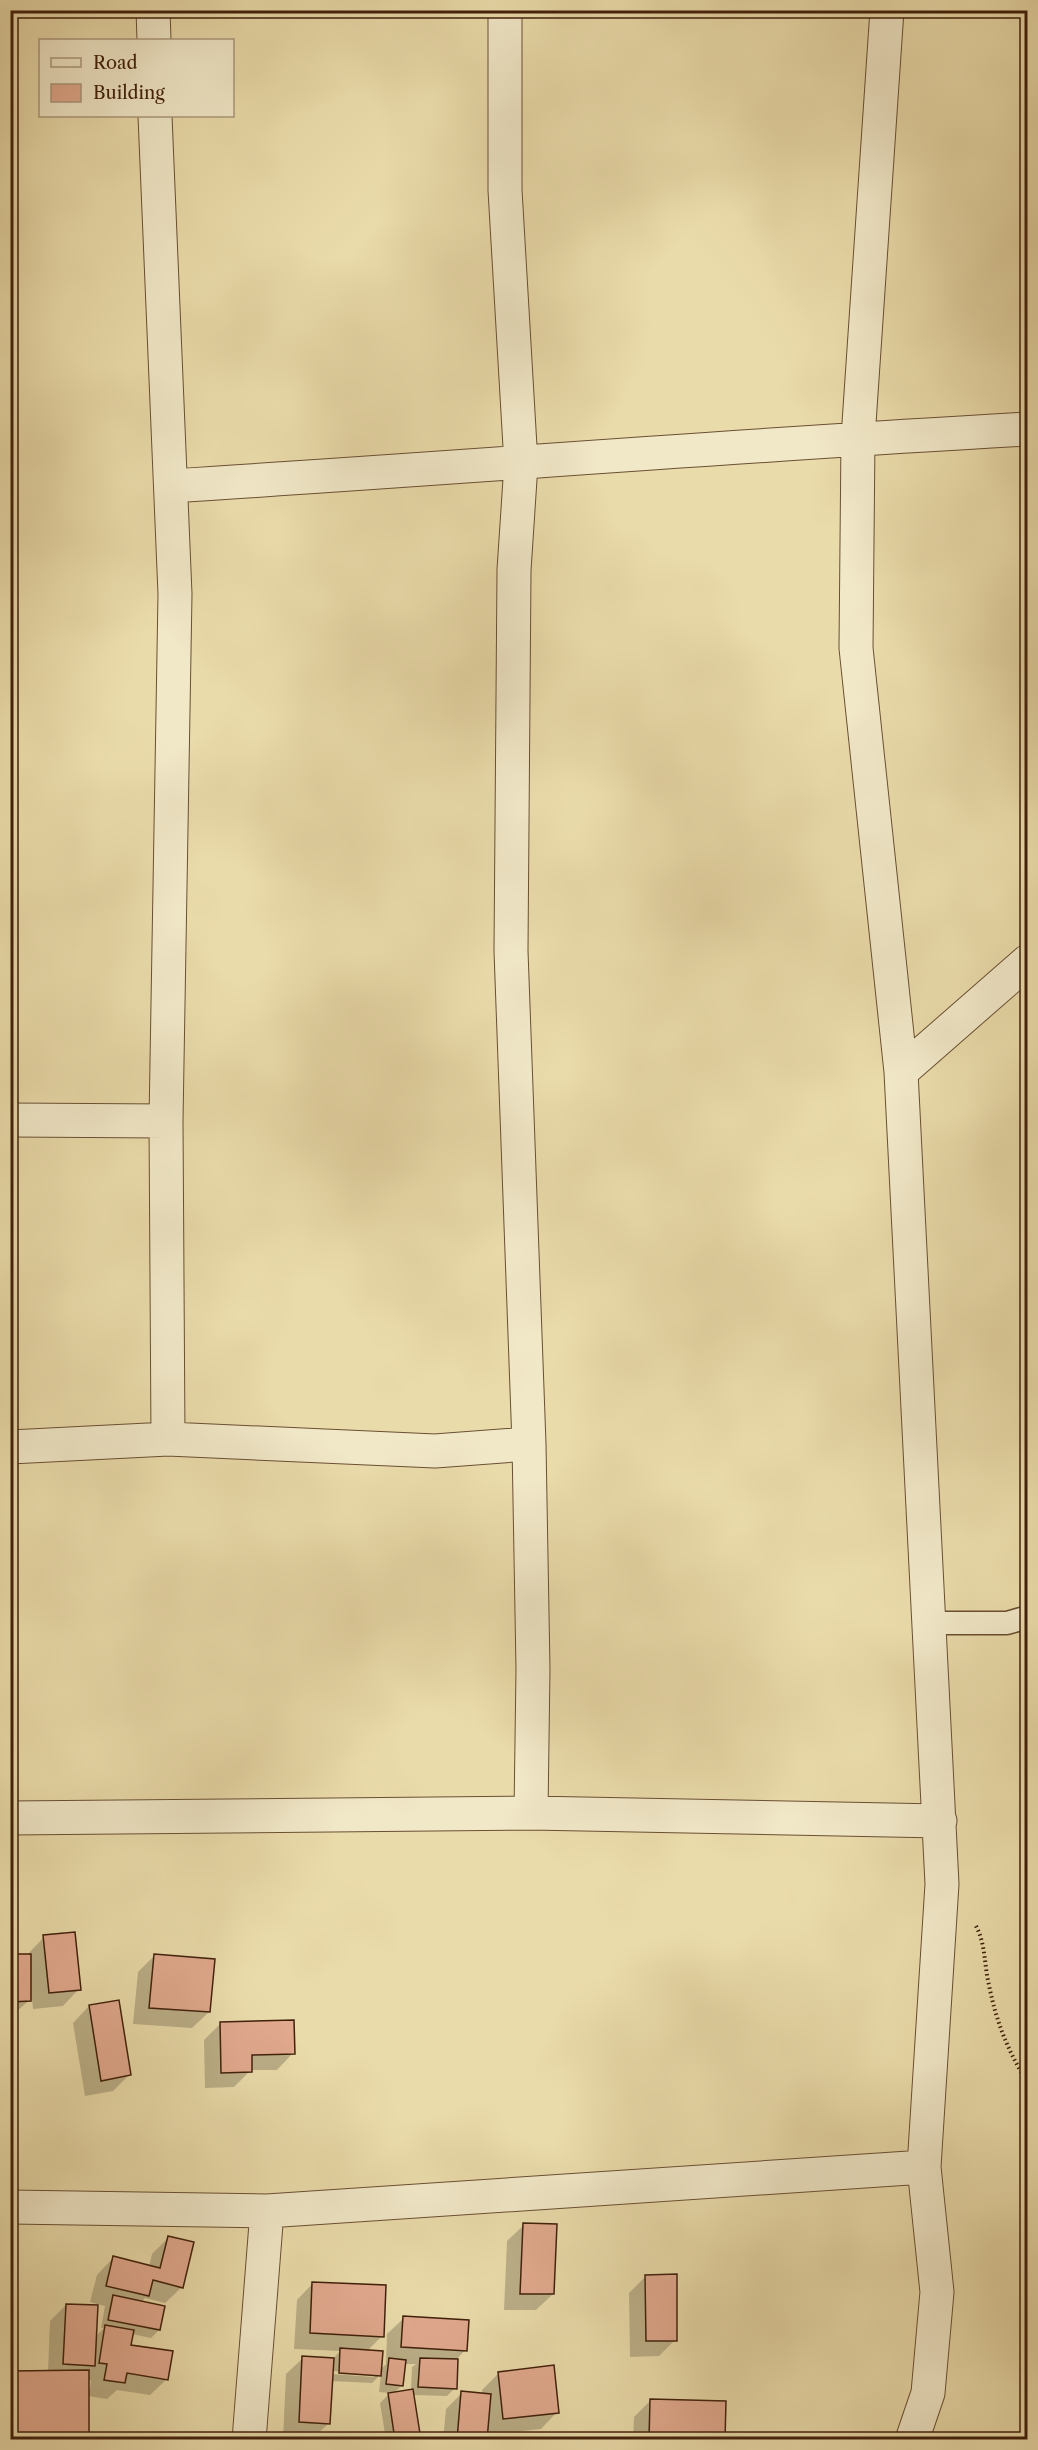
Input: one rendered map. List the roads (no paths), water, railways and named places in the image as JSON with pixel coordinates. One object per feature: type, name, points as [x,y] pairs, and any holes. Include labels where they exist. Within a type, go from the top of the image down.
[{"type":"street","points":[[153,10],[154,39]]},
{"type":"street","points":[[505,10],[505,190],[520,464],[513,570],[511,951],[528,1444],[533,1669],[531,1813]]},
{"type":"street","points":[[887,10],[858,438],[856,648],[901,1072],[942,1884],[924,2168],[937,2292],[928,2393],[912,2439]]},
{"type":"street","points":[[155,117],[176,594],[166,1121],[168,1439]]},
{"type":"street","points":[[171,486],[520,464],[858,438],[1028,429]]},
{"type":"street","points":[[901,1072],[1028,961]]},
{"type":"street","points":[[10,1120],[166,1121]]},
{"type":"street","points":[[10,1448],[168,1439],[435,1451],[528,1444]]},
{"type":"street","points":[[10,1818],[531,1813],[940,1821]]},
{"type":"street","points":[[10,2206],[267,2211],[924,2168]]},
{"type":"street","points":[[249,2439],[267,2211]]},
{"type":"lane","points":[[930,1623],[1007,1623],[1028,1617]]}]
